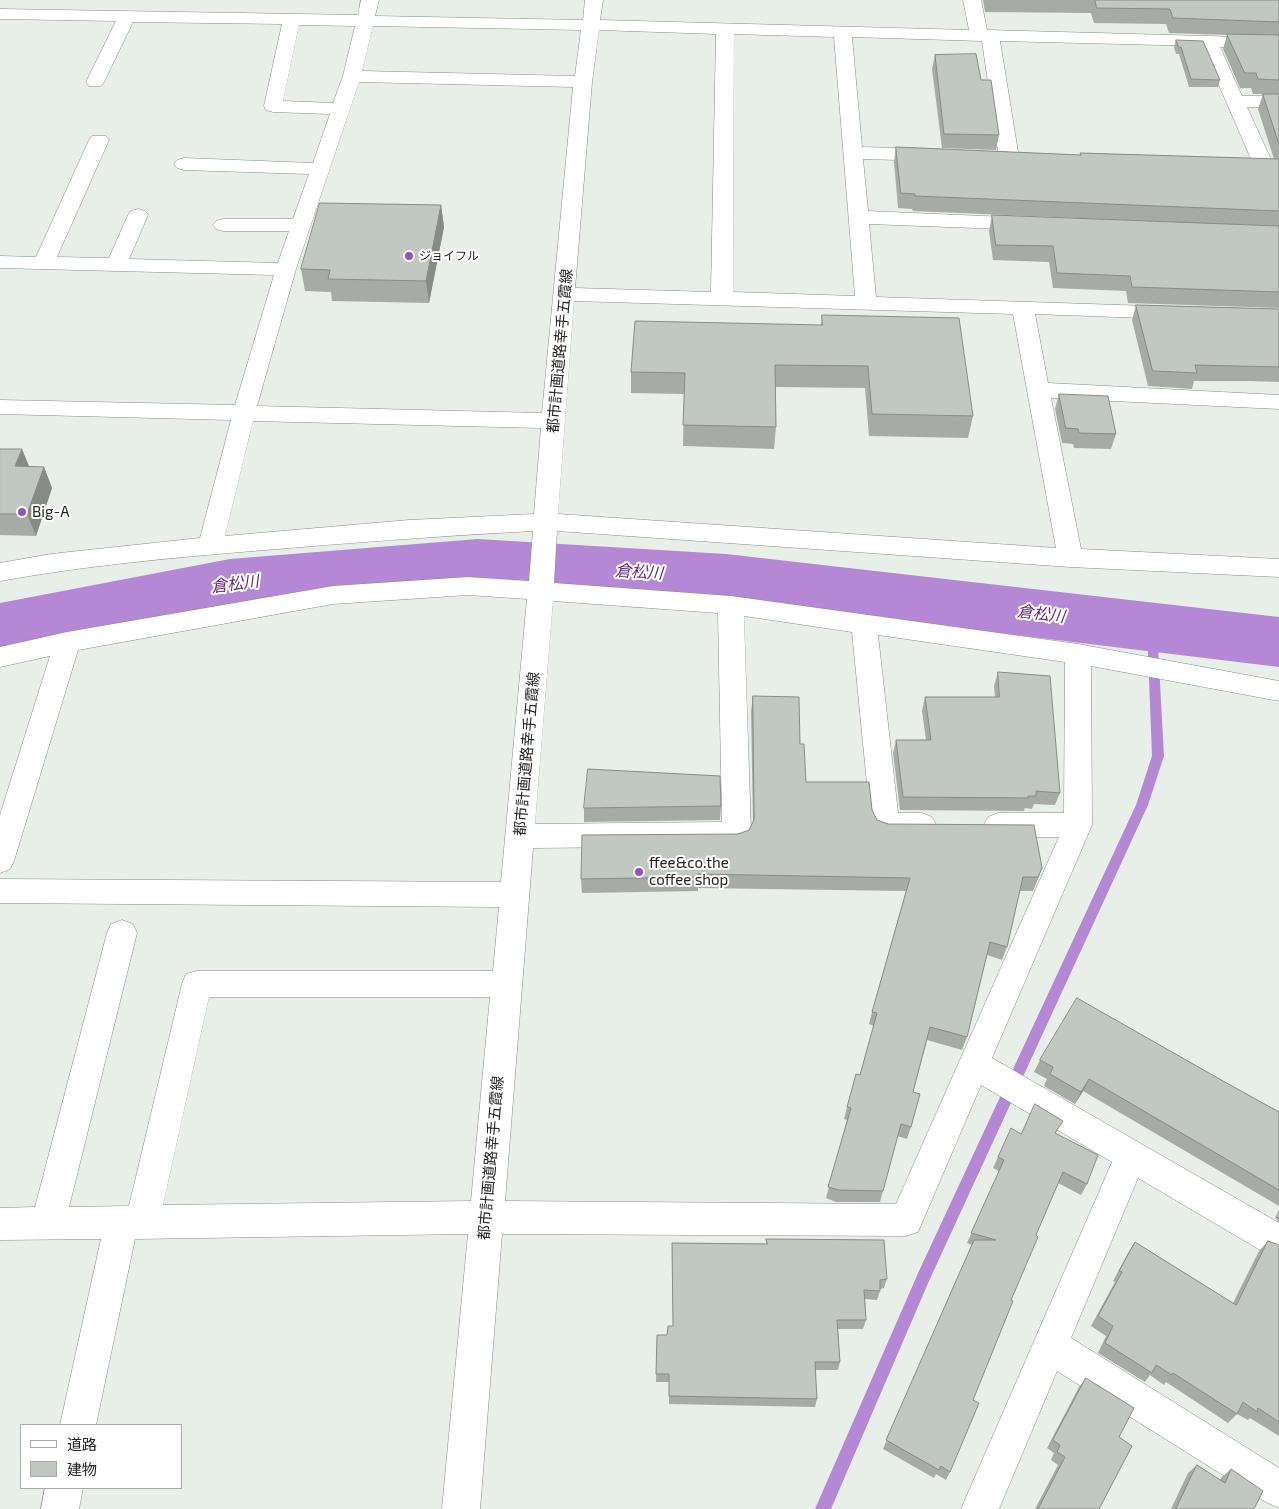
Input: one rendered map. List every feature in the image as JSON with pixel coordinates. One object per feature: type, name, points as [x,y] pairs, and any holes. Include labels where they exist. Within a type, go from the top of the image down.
[{"type":"street","points":[[210,546],[244,413],[286,269],[352,76],[370,0]]},
{"type":"street","name":"都市計画道路幸手五霞線","points":[[461,1509],[541,585],[553,421],[566,294],[583,82],[594,0]]},
{"type":"street","points":[[972,0],[985,36],[1009,158]]},
{"type":"street","points":[[0,14],[592,25],[725,30],[1279,43]]},
{"type":"street","points":[[95,82],[127,16]]},
{"type":"street","points":[[292,19],[273,106],[341,109]]},
{"type":"street","points":[[722,298],[725,30]]},
{"type":"street","points":[[843,33],[866,303]]},
{"type":"street","points":[[1209,41],[1235,101],[1271,166],[1244,166]]},
{"type":"street","points":[[352,76],[583,82]]},
{"type":"street","points":[[1235,101],[1279,102]]},
{"type":"street","points":[[44,263],[99,140]]},
{"type":"street","points":[[852,152],[950,156]]},
{"type":"street","points":[[990,157],[1029,158]]},
{"type":"street","points":[[184,164],[320,169]]},
{"type":"street","points":[[116,265],[138,215]]},
{"type":"street","points":[[858,217],[1044,224]]},
{"type":"street","points":[[224,225],[301,225]]},
{"type":"street","points":[[0,262],[286,269]]},
{"type":"street","points":[[566,294],[1190,313]]},
{"type":"street","points":[[1023,308],[1070,558]]},
{"type":"street","points":[[1039,390],[1279,402]]},
{"type":"street","points":[[0,407],[553,421]]},
{"type":"street","points":[[0,572],[51,563],[210,546],[409,529],[545,529],[1279,568]]},
{"type":"street","points":[[0,657],[67,642],[333,595],[468,586],[541,585],[731,605],[1078,654],[1279,692]]},
{"type":"street","points":[[519,836],[737,834],[731,605]]},
{"type":"street","points":[[864,624],[885,824],[943,825]]},
{"type":"street","points":[[0,860],[67,642]]},
{"type":"street","points":[[0,1224],[486,1217],[906,1220],[1078,825],[1078,654]]},
{"type":"street","points":[[972,825],[1078,825]]},
{"type":"street","points":[[0,891],[514,896]]},
{"type":"street","points":[[48,1224],[122,933]]},
{"type":"street","points":[[78,1424],[197,984],[506,984]]},
{"type":"street","points":[[973,1064],[1279,1242]]},
{"type":"street","points":[[980,1509],[1131,1156]]},
{"type":"street","points":[[1050,1346],[1279,1489]]},
{"type":"street","points":[[60,1509],[64,1489]]},
{"type":"building","points":[[1095,0],[1279,0],[1279,22],[1173,18],[1170,9],[1097,8]]},
{"type":"building","points":[[1227,34],[1279,35],[1279,80],[1258,79],[1256,73],[1245,73]]},
{"type":"building","points":[[1176,40],[1203,41],[1220,80],[1191,79],[1181,47],[1179,47]]},
{"type":"building","points":[[976,54],[981,80],[991,80],[999,135],[944,134],[935,55]]},
{"type":"building","points":[[1263,94],[1279,94],[1279,144]]},
{"type":"building","points":[[896,147],[1081,155],[1080,153],[1279,159],[1279,211],[915,196],[915,194],[901,193]]},
{"type":"building","points":[[320,203],[441,205],[426,281],[328,279],[330,270],[301,269]]},
{"type":"building","points":[[992,215],[1279,226],[1279,292],[1132,287],[1130,276],[1057,273],[1053,246],[996,245]]},
{"type":"building","points":[[1136,305],[1279,309],[1279,367],[1195,365],[1197,373],[1153,371]]},
{"type":"building","points":[[822,315],[959,318],[973,416],[872,414],[868,366],[775,365],[776,427],[683,425],[685,373],[631,372],[635,321],[822,325]]},
{"type":"building","points":[[1059,394],[1108,396],[1116,434],[1079,433],[1078,429],[1066,428]]},
{"type":"building","points":[[0,449],[22,449],[15,466],[44,467],[27,514],[0,514]]},
{"type":"building","points":[[998,672],[1050,676],[1060,793],[1036,791],[1036,796],[1028,796],[1028,798],[903,797],[896,740],[931,740],[925,697],[999,697]]},
{"type":"building","points":[[753,696],[799,697],[800,744],[804,744],[806,782],[869,782],[872,810],[877,820],[888,824],[1034,825],[1042,868],[1038,877],[1023,877],[1007,947],[990,942],[967,1037],[930,1027],[913,1092],[920,1094],[911,1127],[901,1124],[883,1191],[839,1190],[828,1187],[851,1108],[847,1107],[856,1074],[860,1075],[877,1013],[872,1012],[910,878],[698,874],[698,877],[581,879],[582,835],[738,834],[749,830],[754,820]]},
{"type":"building","points":[[588,769],[720,776],[721,806],[584,808]]},
{"type":"building","points":[[1077,998],[1279,1112],[1279,1190],[1089,1079],[1081,1092],[1050,1074],[1053,1067],[1040,1060]]},
{"type":"building","points":[[1035,1104],[1063,1121],[1055,1133],[1098,1155],[1087,1184],[1063,1172],[1036,1235],[1038,1237],[1011,1300],[1013,1301],[973,1400],[979,1403],[950,1472],[941,1466],[939,1470],[886,1440],[974,1240],[996,1240],[971,1233],[1004,1160],[998,1157],[1011,1128],[1021,1134]]},
{"type":"building","points":[[766,1239],[884,1240],[887,1279],[880,1280],[880,1291],[864,1290],[866,1320],[837,1320],[840,1362],[815,1362],[817,1399],[669,1396],[669,1374],[656,1374],[657,1335],[667,1335],[668,1326],[673,1326],[672,1243],[767,1244]]},
{"type":"building","points":[[1268,1241],[1279,1245],[1279,1422],[1258,1408],[1257,1412],[1243,1402],[1237,1414],[1173,1373],[1172,1375],[1156,1365],[1152,1373],[1105,1343],[1113,1326],[1098,1316],[1122,1272],[1119,1271],[1135,1242],[1236,1305]]},
{"type":"building","points":[[1086,1378],[1134,1408],[1119,1437],[1132,1446],[1099,1509],[1038,1509],[1065,1457],[1057,1452],[1060,1445],[1053,1440]]},
{"type":"building","points":[[1197,1465],[1225,1483],[1231,1469],[1263,1491],[1254,1509],[1176,1509]]},
{"type":"waterway","name":"倉松川","points":[[0,627],[230,582],[478,562],[726,577],[1279,642]]},
{"type":"waterway","points":[[823,1509],[924,1276],[1142,805],[1158,756],[1152,628]]},
{"type":"place","name":"ジョイフル","points":[[409,256]]},
{"type":"place","name":"Big-A","points":[[22,512]]},
{"type":"place","name":"ffee&co.the coffee shop","points":[[639,872]]}]
